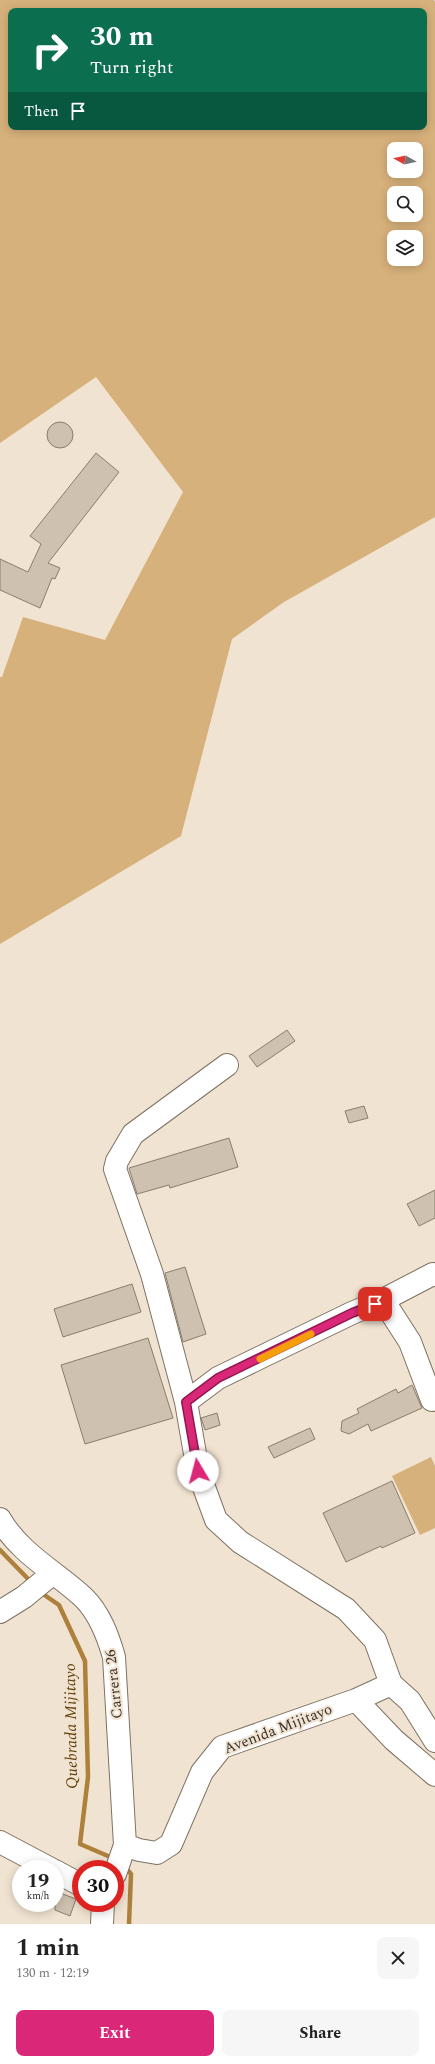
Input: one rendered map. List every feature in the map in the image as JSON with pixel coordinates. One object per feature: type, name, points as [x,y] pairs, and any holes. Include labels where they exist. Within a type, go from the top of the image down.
[{"type":"street","points":[[227,1065],[133,1134],[117,1161],[115,1169],[152,1274],[186,1402],[198,1471],[216,1520],[240,1542],[346,1609],[375,1640],[391,1684],[410,1700],[435,1741]]},
{"type":"street","points":[[186,1402],[218,1378],[352,1313],[383,1300],[433,1274],[435,1275]]},
{"type":"street","points":[[383,1300],[410,1342],[432,1400]]},
{"type":"street","name":"Carrera 26","points":[[0,1519],[7,1532],[52,1574],[85,1599],[105,1628],[114,1657],[125,1845]]},
{"type":"street","points":[[0,1612],[24,1597],[52,1574]]},
{"type":"street","name":"Avenida Mijitayo","points":[[125,1845],[139,1850],[157,1853],[170,1844],[202,1772],[222,1747],[356,1700],[391,1684]]},
{"type":"street","points":[[356,1700],[394,1740],[435,1775]]},
{"type":"street","points":[[0,1842],[34,1860]]},
{"type":"street","points":[[120,1860],[125,1845]]},
{"type":"street","points":[[102,1924],[103,1912]]},
{"type":"shaded area","points":[[0,0],[434,0],[435,517],[284,602],[232,639],[181,836],[0,944],[0,677],[2,677],[23,617],[105,640],[183,492],[96,377],[0,443]]},
{"type":"shaded area","points":[[431,1457],[435,1466],[435,1528],[420,1535],[392,1476]]},
{"type":"building","points":[[60,422],[69,426],[73,435],[69,444],[60,448],[51,444],[47,435],[51,426]]},
{"type":"building","points":[[96,453],[119,472],[48,563],[60,568],[55,579],[52,578],[40,608],[0,590],[0,559],[28,572],[41,544],[30,536]]},
{"type":"building","points":[[287,1030],[295,1041],[257,1067],[249,1056]]},
{"type":"building","points":[[364,1106],[368,1118],[349,1123],[345,1111]]},
{"type":"building","points":[[229,1138],[238,1167],[170,1188],[169,1185],[137,1194],[129,1168]]},
{"type":"building","points":[[435,1190],[435,1218],[419,1226],[407,1204]]},
{"type":"building","points":[[185,1267],[206,1334],[183,1342],[165,1273]]},
{"type":"building","points":[[132,1284],[141,1312],[63,1337],[54,1309]]},
{"type":"building","points":[[148,1338],[173,1418],[85,1444],[61,1365]]},
{"type":"building","points":[[412,1385],[422,1408],[371,1431],[368,1424],[349,1434],[341,1431],[342,1421],[359,1413],[357,1409],[396,1389],[398,1393]]},
{"type":"building","points":[[217,1413],[220,1425],[205,1430],[201,1418]]},
{"type":"building","points":[[310,1428],[315,1439],[274,1458],[268,1447]]},
{"type":"building","points":[[392,1481],[415,1533],[346,1562],[323,1513]]},
{"type":"building","points":[[64,1894],[72,1897],[72,1910],[70,1916],[60,1912],[64,1912]]},
{"type":"waterway","name":"Quebrada Mijitayo","points":[[0,1550],[32,1583]]},
{"type":"waterway","name":"Quebrada Mijitayo","points":[[40,1592],[59,1605],[85,1661],[88,1777],[80,1844],[115,1859]]},
{"type":"waterway","name":"Quebrada Mijitayo","points":[[125,1867],[131,1874],[129,1924]]},
{"type":"slow traffic","points":[[260,1359],[311,1334]]},
{"type":"route","points":[[198,1471],[186,1402],[218,1378],[281,1349],[352,1313],[375,1304]]}]
